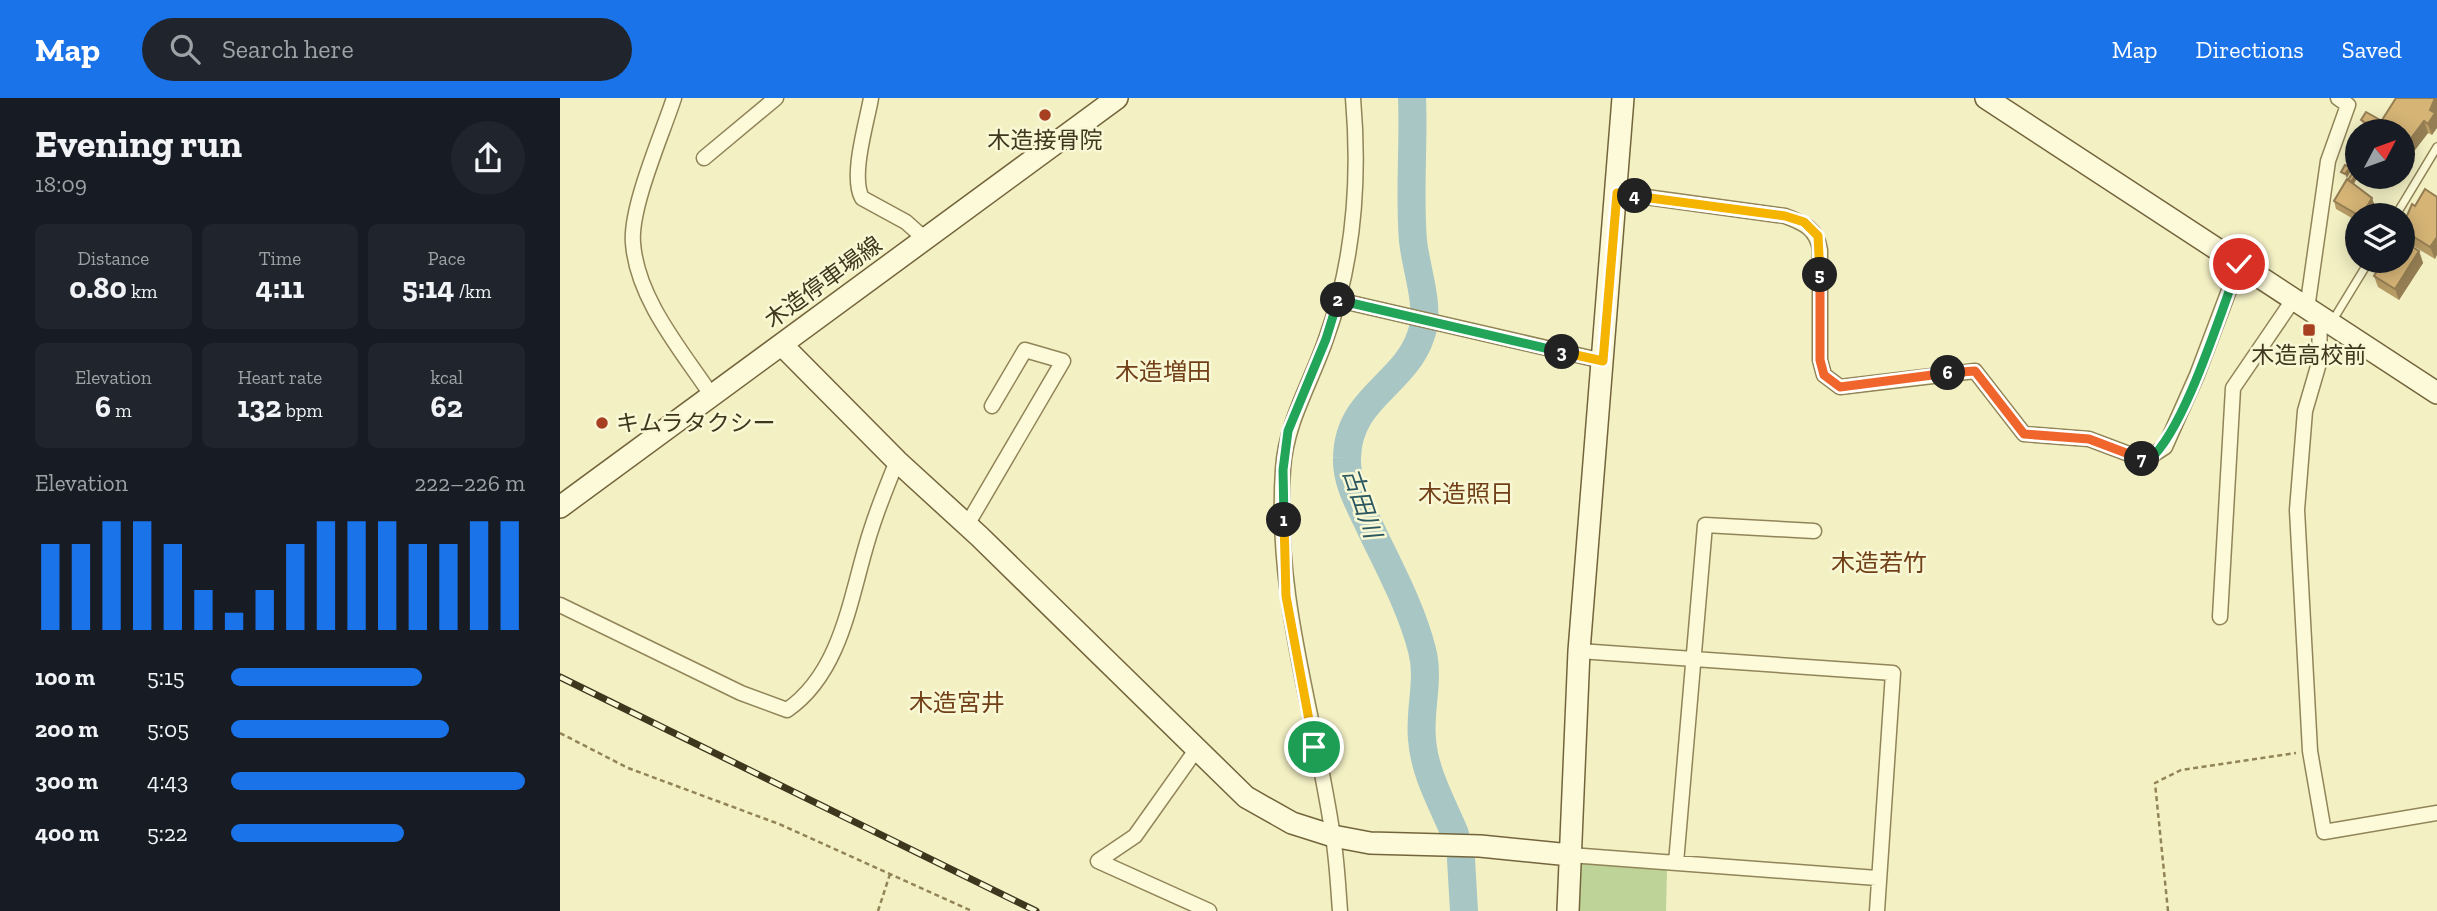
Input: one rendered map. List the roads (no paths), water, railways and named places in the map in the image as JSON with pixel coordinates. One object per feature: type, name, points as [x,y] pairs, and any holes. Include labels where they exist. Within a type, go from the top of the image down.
[{"type":"street","points":[[674,98],[635,219],[633,244],[642,281],[665,324],[712,396]]},
{"type":"street","points":[[872,98],[858,171],[859,192],[862,198],[906,222],[925,239]]},
{"type":"street","name":"木造停車場線","points":[[560,507],[1117,98]]},
{"type":"street","points":[[1340,911],[1333,836],[1286,596],[1283,470],[1288,431],[1326,339],[1345,275],[1355,194],[1356,139],[1353,98]]},
{"type":"street","points":[[1568,911],[1579,652],[1623,98]]},
{"type":"street","points":[[2337,98],[2348,105],[2328,161],[2312,313],[2319,363],[2305,411],[2297,510],[2309,751],[2324,832],[2437,813]]},
{"type":"street","points":[[705,158],[774,99]]},
{"type":"street","points":[[1991,99],[2437,393]]},
{"type":"street","points":[[1617,193],[1785,216],[1804,222],[1818,236],[1820,250],[1822,368],[1824,375],[1840,387],[1975,371],[2024,434],[2089,439],[2145,460],[2165,447],[2197,375],[2239,264]]},
{"type":"street","points":[[1338,300],[1405,318],[1603,361]]},
{"type":"street","points":[[2220,617],[2233,388],[2312,313]]},
{"type":"street","points":[[782,345],[897,461],[968,526],[1246,797],[1292,823],[1333,836],[1370,843],[1480,846],[1877,878]]},
{"type":"street","points":[[968,526],[1063,361],[1025,350],[992,406]]},
{"type":"street","points":[[560,605],[741,693],[787,710],[799,702],[825,666],[844,626],[871,528],[897,461]]},
{"type":"street","points":[[1676,863],[1691,659],[1705,525],[1814,531]]},
{"type":"street","points":[[1579,652],[1893,673],[1877,878],[1877,911]]},
{"type":"street","points":[[1196,750],[1135,836],[1098,861],[1209,911]]},
{"type":"lane","points":[[2403,203],[2437,147]]},
{"type":"lane","points":[[2312,313],[2356,273]]},
{"type":"waterway","name":"古田川","points":[[1412,98],[1412,223],[1424,301],[1424,324],[1413,352],[1403,367],[1367,405],[1357,420],[1350,437],[1347,467],[1357,500],[1412,617],[1422,650],[1425,672],[1421,728],[1426,764],[1455,834]]},
{"type":"waterway","name":"古田川","points":[[1461,859],[1464,911]]},
{"type":"railway","points":[[560,677],[1036,911]]},
{"type":"place","name":"木造接骨院","points":[[1045,115]]},
{"type":"place","name":"木造高校前","points":[[2309,330]]},
{"type":"place","name":"キムラタクシー","points":[[602,423]]},
{"type":"district","name":"木造増田","points":[[1163,372]]},
{"type":"district","name":"木造照日","points":[[1466,494]]},
{"type":"district","name":"木造若竹","points":[[1879,563]]},
{"type":"district","name":"木造宮井","points":[[957,703]]}]
